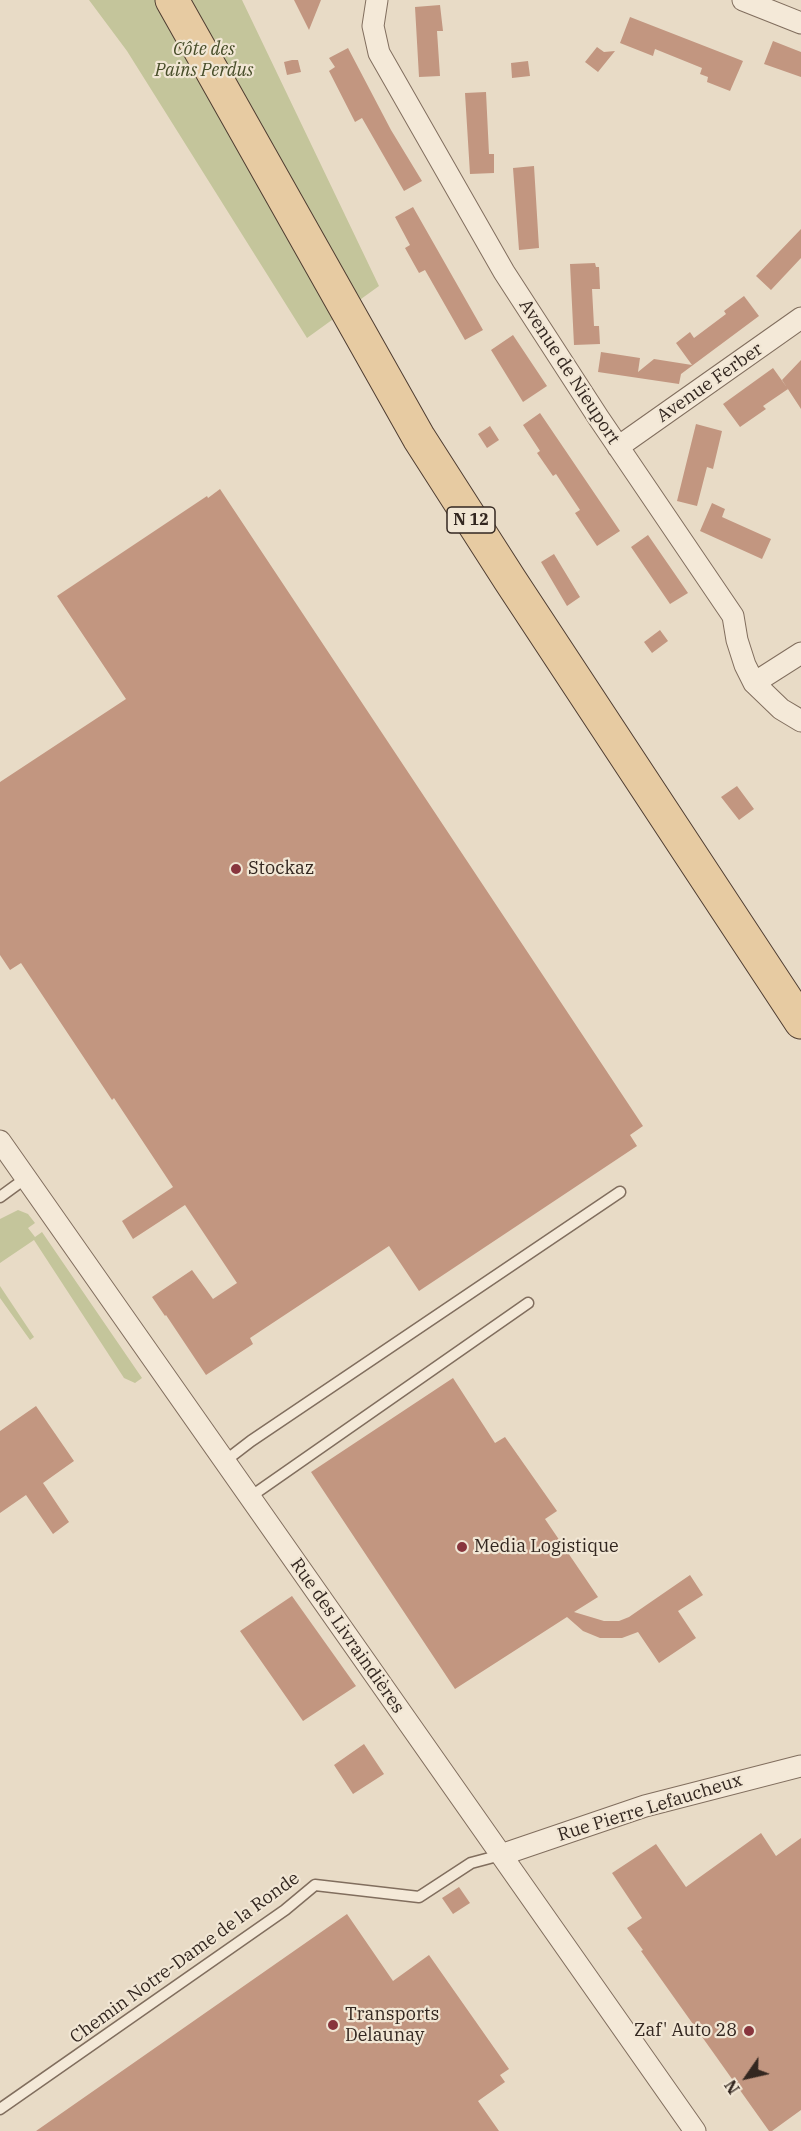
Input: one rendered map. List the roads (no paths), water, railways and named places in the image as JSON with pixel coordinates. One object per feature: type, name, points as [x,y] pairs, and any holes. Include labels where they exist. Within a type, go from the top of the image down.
[{"type":"main road","name":"N 12","points":[[172,0],[419,438],[516,590],[801,1022]]},
{"type":"street","name":"Avenue de Nieuport","points":[[377,0],[373,26],[379,53],[504,272],[618,447],[733,615],[742,657],[754,683],[781,709],[801,721]]},
{"type":"street","points":[[742,0],[801,22]]},
{"type":"street","name":"Avenue Ferber","points":[[618,447],[801,318]]},
{"type":"street","points":[[754,683],[801,653]]},
{"type":"street","name":"Rue des Livraindières","points":[[0,1141],[695,2131]]},
{"type":"street","name":"Rue Pierre Lefaucheux","points":[[501,1855],[645,1806],[801,1766]]},
{"type":"lane","points":[[0,1197],[26,1178]]},
{"type":"lane","points":[[225,1461],[270,1428],[620,1192]]},
{"type":"lane","points":[[250,1497],[528,1303]]},
{"type":"lane","name":"Chemin Notre-Dame de la Ronde","points":[[0,2109],[285,1910],[315,1885],[419,1897],[471,1863],[501,1855]]},
{"type":"place","name":"Stockaz","points":[[236,869]]},
{"type":"place","name":"Media Logistique","points":[[462,1547]]},
{"type":"place","name":"Transports Delaunay","points":[[333,2025]]},
{"type":"place","name":"Zaf' Auto 28","points":[[749,2031]]},
{"type":"park label","name":"Côte des Pains Perdus","points":[[204,60]]}]
